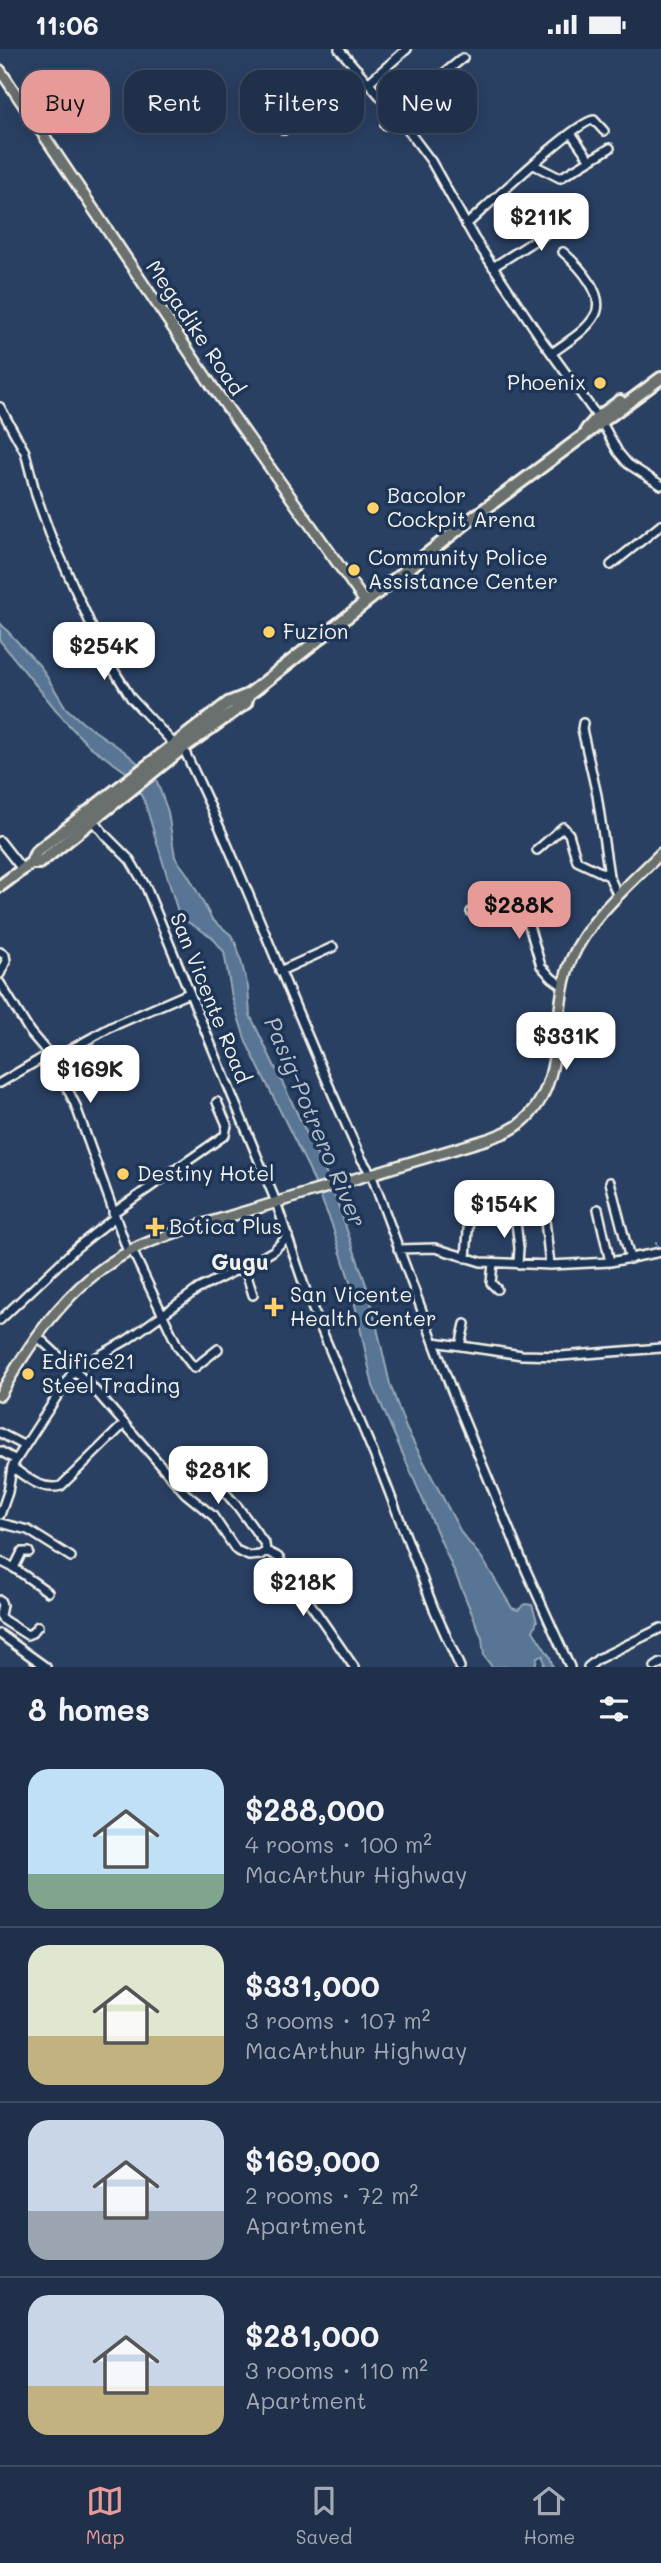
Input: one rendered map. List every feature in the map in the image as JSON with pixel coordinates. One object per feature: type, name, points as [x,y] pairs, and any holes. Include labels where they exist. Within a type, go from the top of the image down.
[{"type":"highway","points":[[0,886],[27,866],[40,863],[228,703],[248,695],[585,432],[661,369]]},
{"type":"highway","points":[[600,420],[661,378]]},
{"type":"main road","name":"Megadike Road","points":[[0,71],[205,375],[365,602]]},
{"type":"main road","points":[[0,1395],[37,1336],[71,1295],[130,1251],[174,1233],[488,1139],[521,1123],[541,1099],[549,1079],[563,986],[579,943],[618,896],[661,853]]},
{"type":"street","points":[[339,49],[358,70]]},
{"type":"street","points":[[368,83],[407,49]]},
{"type":"street","points":[[449,70],[463,58]]},
{"type":"street","points":[[364,78],[378,94]]},
{"type":"street","points":[[466,225],[589,119],[594,120],[604,131]]},
{"type":"street","points":[[410,133],[431,162],[466,225],[600,420],[618,452],[628,464],[661,485]]},
{"type":"street","points":[[571,133],[590,160]]},
{"type":"street","points":[[534,165],[560,178],[610,148]]},
{"type":"street","points":[[494,267],[567,220],[576,220],[581,225]]},
{"type":"street","points":[[552,353],[587,325],[597,310],[596,296],[576,263],[563,252]]},
{"type":"street","points":[[0,407],[25,452],[50,534],[104,654],[131,698],[176,748],[231,851],[318,1064],[369,1174],[526,1570],[570,1667]]},
{"type":"street","points":[[611,565],[661,526]]},
{"type":"street","points":[[583,723],[609,876],[618,896]]},
{"type":"street","name":"San Vicente Road","points":[[94,815],[135,867],[146,887],[277,1201],[309,1300],[460,1667]]},
{"type":"street","points":[[537,850],[563,827],[569,834],[578,861],[609,876]]},
{"type":"street","points":[[0,841],[27,866]]},
{"type":"street","points":[[471,912],[512,893],[520,895],[541,966],[563,986]]},
{"type":"street","points":[[280,971],[332,947]]},
{"type":"street","points":[[0,952],[5,955],[6,961],[0,974]]},
{"type":"street","points":[[0,983],[30,1032],[51,1056],[84,1127],[114,1215],[178,1347],[197,1369],[218,1349]]},
{"type":"street","points":[[0,1083],[111,1027],[189,993]]},
{"type":"street","points":[[0,1320],[114,1215],[225,1135],[227,1125],[217,1102]]},
{"type":"street","points":[[610,1182],[630,1259]]},
{"type":"street","points":[[598,1209],[610,1262]]},
{"type":"street","points":[[544,1212],[550,1265]]},
{"type":"street","points":[[515,1213],[518,1264]]},
{"type":"street","points":[[466,1258],[469,1217]]},
{"type":"street","points":[[0,1515],[14,1463],[74,1370],[127,1340],[198,1289],[273,1251],[288,1236]]},
{"type":"street","points":[[398,1249],[435,1248],[493,1263],[550,1265],[610,1262],[661,1252]]},
{"type":"street","points":[[493,1263],[491,1283],[498,1289]]},
{"type":"street","points":[[244,1266],[253,1296]]},
{"type":"street","points":[[460,1346],[465,1324]]},
{"type":"street","points":[[37,1336],[74,1370],[195,1503],[202,1505],[213,1516],[236,1550],[249,1556],[260,1555],[266,1551]]},
{"type":"street","points":[[434,1342],[522,1355],[561,1356],[661,1348]]},
{"type":"street","points":[[0,1451],[39,1485],[49,1488],[61,1486],[124,1424]]},
{"type":"street","points":[[0,1433],[25,1446]]},
{"type":"street","points":[[169,1473],[191,1460],[196,1461],[238,1507],[265,1544],[266,1551]]},
{"type":"street","points":[[0,1523],[27,1530],[71,1557]]},
{"type":"street","points":[[266,1551],[278,1557],[354,1667]]},
{"type":"street","points":[[14,1568],[22,1552],[29,1552]]},
{"type":"street","points":[[0,1561],[48,1592]]},
{"type":"street","points":[[0,1600],[2,1619],[27,1635],[38,1626]]},
{"type":"street","points":[[588,1667],[597,1659],[661,1628]]},
{"type":"street","points":[[0,1634],[46,1667]]},
{"type":"street","points":[[655,1667],[661,1663]]},
{"type":"water","points":[[0,623],[41,667],[66,708],[124,751],[156,779],[168,812],[175,857],[212,919],[231,935],[237,946],[248,987],[250,1015],[330,1182],[369,1293],[390,1384],[406,1428],[462,1534],[482,1558],[512,1608],[518,1610],[525,1604],[532,1605],[537,1621],[533,1631],[550,1657],[553,1667],[544,1667],[543,1656],[537,1657],[535,1667],[492,1667],[484,1656],[482,1638],[373,1386],[350,1282],[331,1222],[309,1169],[246,1042],[232,997],[224,952],[212,937],[186,921],[178,912],[145,803],[126,772],[88,745],[65,721],[0,641]]},
{"type":"waterway","points":[[656,1243],[658,1249]]},
{"type":"place","name":"Phoenix","points":[[600,383]]},
{"type":"place","name":"Bacolor Cockpit Arena","points":[[373,508]]},
{"type":"place","name":"Community Police Assistance Center","points":[[354,570]]},
{"type":"place","name":"Fuzion","points":[[269,632]]},
{"type":"place","name":"Destiny Hotel","points":[[123,1174]]},
{"type":"place","name":"Botica Plus","points":[[155,1227]]},
{"type":"place","name":"San Vicente Health Center","points":[[274,1307]]},
{"type":"place","name":"Edifice21 Steel Trading","points":[[28,1374]]},
{"type":"district","name":"Gugu","points":[[240,1262]]},
{"type":"water label","name":"Pasig-Potrero River","points":[[315,1122]]}]
